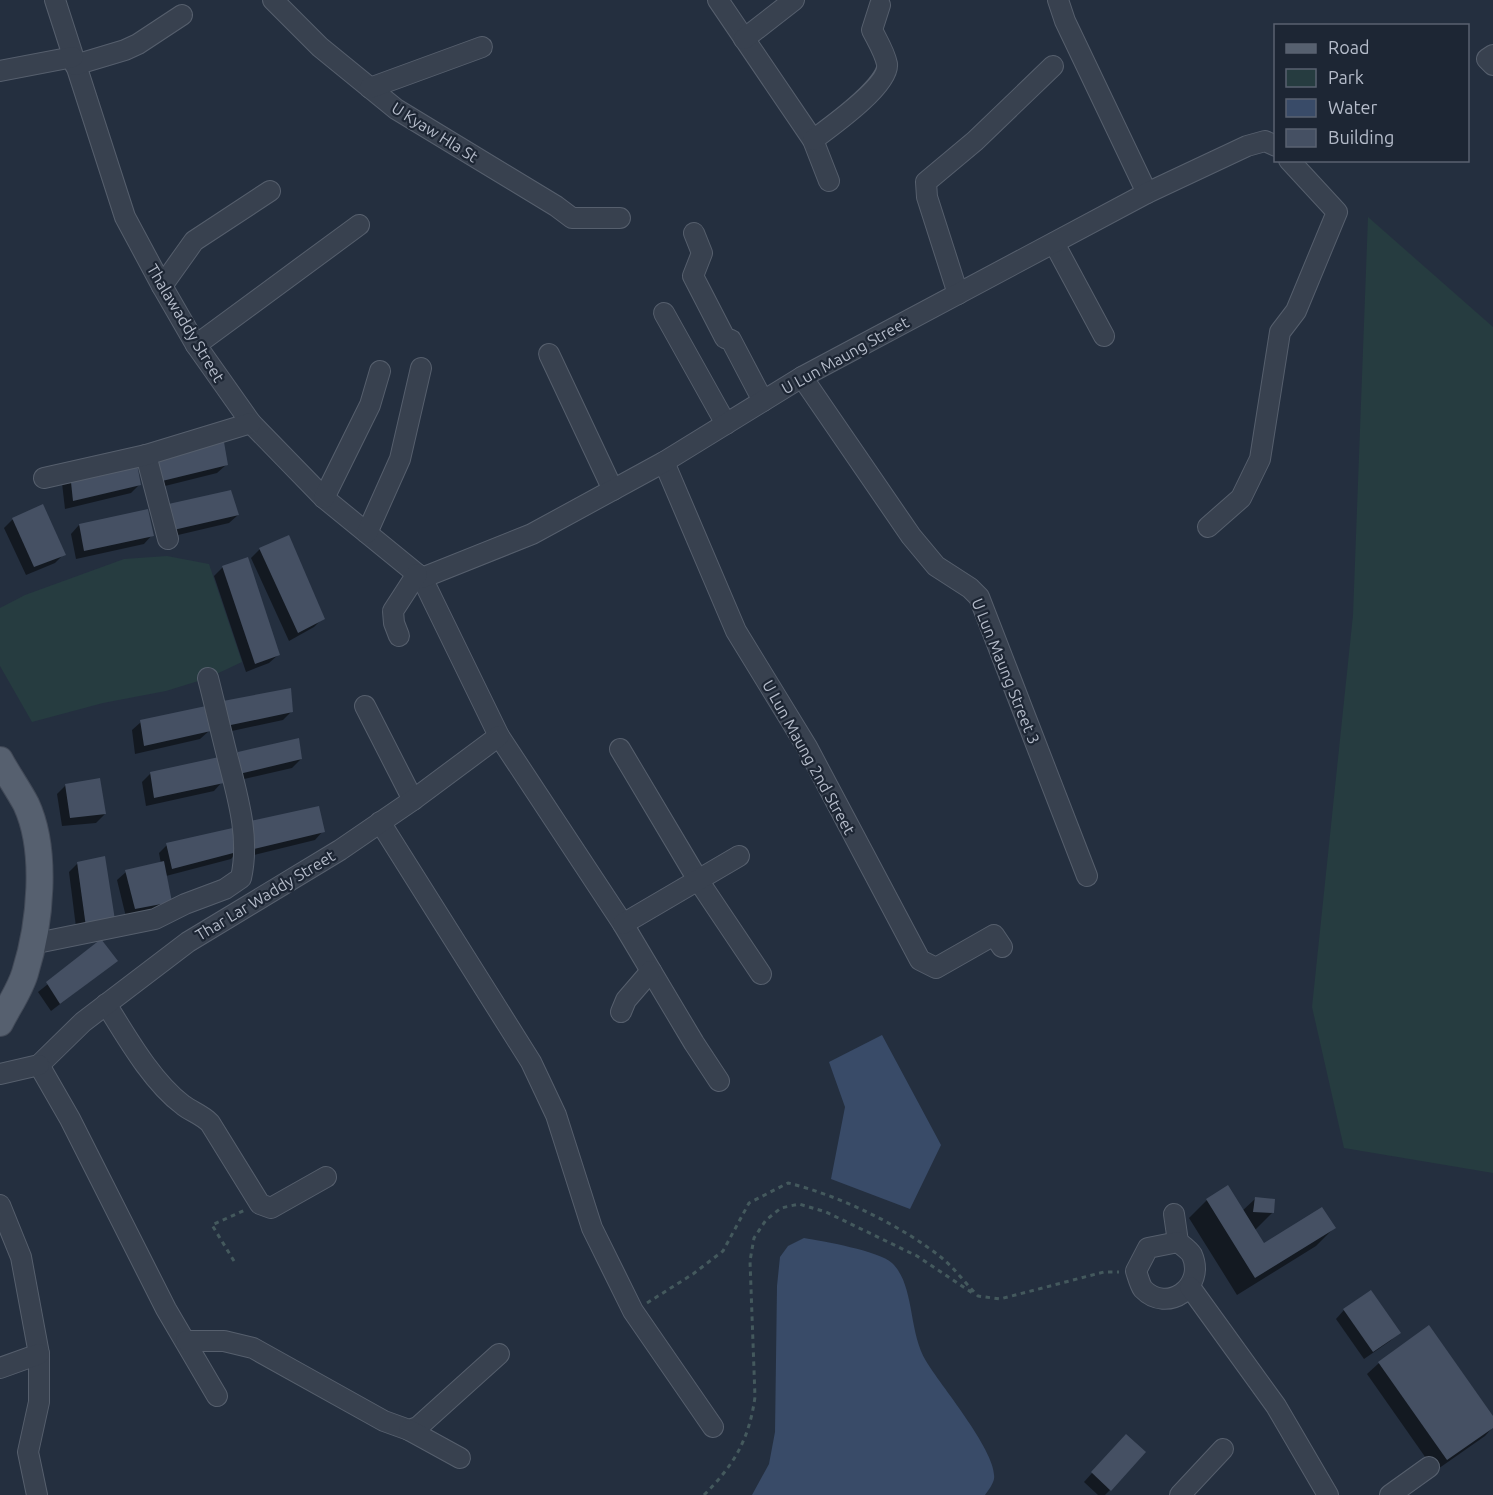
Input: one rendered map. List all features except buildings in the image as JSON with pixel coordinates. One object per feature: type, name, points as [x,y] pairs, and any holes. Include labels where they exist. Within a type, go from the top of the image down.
[{"type":"main road","points":[[0,760],[27,806],[37,843],[39,876],[36,919],[25,975],[0,1023]]},
{"type":"street","name":"Thalawaddy Street","points":[[55,0],[125,217],[196,345],[251,423],[324,498],[420,576]]},
{"type":"street","name":"U Kyaw Hla St","points":[[274,0],[320,47],[396,109],[572,218],[620,218]]},
{"type":"street","points":[[718,0],[813,140],[829,181]]},
{"type":"street","points":[[744,39],[794,0]]},
{"type":"street","points":[[1058,0],[1065,21],[1147,193]]},
{"type":"street","points":[[813,140],[857,106],[884,76],[887,65],[872,30],[880,5]]},
{"type":"street","points":[[0,71],[74,61],[125,50],[182,15]]},
{"type":"street","points":[[370,88],[482,47]]},
{"type":"street","points":[[1493,56],[1487,59],[1493,65]]},
{"type":"street","points":[[958,294],[927,197],[926,182],[975,141],[1053,66]]},
{"type":"street","name":"U Lun Maung Street","points":[[420,576],[532,534],[664,462],[802,377],[1147,193],[1247,146],[1265,141],[1274,145]]},
{"type":"street","points":[[1208,527],[1241,498],[1260,459],[1280,332],[1296,311],[1337,212],[1291,162]]},
{"type":"street","points":[[162,286],[194,241],[270,191]]},
{"type":"street","points":[[196,345],[359,225]]},
{"type":"street","points":[[694,233],[702,253],[693,276],[725,338],[731,340],[763,401]]},
{"type":"street","points":[[1053,243],[1104,336]]},
{"type":"street","points":[[664,313],[726,423]]},
{"type":"street","points":[[549,354],[613,490]]},
{"type":"street","points":[[367,533],[400,459],[421,368]]},
{"type":"street","points":[[324,498],[370,405],[380,371]]},
{"type":"street","name":"U Lun Maung Street 3","points":[[802,377],[911,536],[936,566],[970,588],[979,597],[1087,876]]},
{"type":"street","points":[[44,478],[146,455],[251,423]]},
{"type":"street","points":[[146,455],[168,539]]},
{"type":"street","name":"U Lun Maung 2nd Street","points":[[664,462],[736,631],[807,747],[920,960],[936,968],[994,935],[1002,947]]},
{"type":"street","points":[[399,636],[394,623],[393,610],[420,576],[499,736],[623,924],[719,1081]]},
{"type":"street","points":[[32,944],[155,920],[186,904],[225,889],[241,878],[245,850],[243,828],[208,678]]},
{"type":"street","points":[[365,706],[412,800]]},
{"type":"street","name":"Thar Lar Waddy Street","points":[[39,1065],[83,1022],[188,942],[340,850],[499,736]]},
{"type":"street","points":[[620,749],[698,880],[761,974]]},
{"type":"street","points":[[380,822],[531,1062],[556,1115],[592,1228],[633,1311],[713,1427]]},
{"type":"street","points":[[623,924],[739,856]]},
{"type":"street","points":[[621,1012],[626,1000],[651,971]]},
{"type":"street","points":[[106,1004],[134,1050],[163,1085],[183,1106],[200,1114],[210,1123],[260,1204],[271,1208],[326,1177]]},
{"type":"street","points":[[0,1074],[39,1065],[70,1119],[166,1309],[217,1396]]},
{"type":"street","points":[[0,1205],[21,1257],[39,1354],[39,1402],[28,1452],[37,1495]]},
{"type":"street","points":[[1174,1214],[1178,1242],[1191,1254],[1196,1271],[1190,1287],[1175,1298],[1157,1298],[1142,1288],[1136,1271],[1148,1248],[1178,1242]]},
{"type":"street","points":[[1190,1287],[1276,1406],[1328,1495]]},
{"type":"street","points":[[186,1341],[224,1341],[253,1348],[384,1421],[409,1431],[460,1458]]},
{"type":"street","points":[[0,1368],[39,1354]]},
{"type":"street","points":[[409,1431],[418,1427],[499,1354]]},
{"type":"street","points":[[1180,1495],[1223,1449]]},
{"type":"street","points":[[1390,1495],[1429,1467]]},
{"type":"path","points":[[633,1311],[693,1274],[723,1251],[749,1203],[788,1183],[813,1189],[835,1198],[921,1242],[945,1260],[978,1296]]},
{"type":"path","points":[[234,1262],[212,1225],[260,1204]]},
{"type":"path","points":[[704,1495],[735,1460],[746,1437],[752,1415],[755,1397],[750,1261],[754,1238],[766,1220],[781,1208],[799,1204],[826,1212],[917,1256],[978,1296],[1000,1299],[1104,1272],[1136,1271]]},
{"type":"green space","points":[[1368,217],[1493,327],[1493,1173],[1344,1148],[1312,1007],[1353,615]]},
{"type":"green space","points":[[167,556],[209,564],[242,662],[208,678],[166,691],[103,703],[32,722],[0,666],[0,608],[25,595],[124,559]]},
{"type":"water","points":[[882,1035],[941,1145],[910,1209],[831,1179],[845,1107],[829,1062]]},
{"type":"water","points":[[804,1238],[875,1254],[892,1263],[899,1272],[908,1296],[920,1349],[967,1419],[993,1467],[994,1479],[985,1495],[752,1495],[769,1464],[775,1432],[777,1286],[780,1257],[788,1246]]}]
